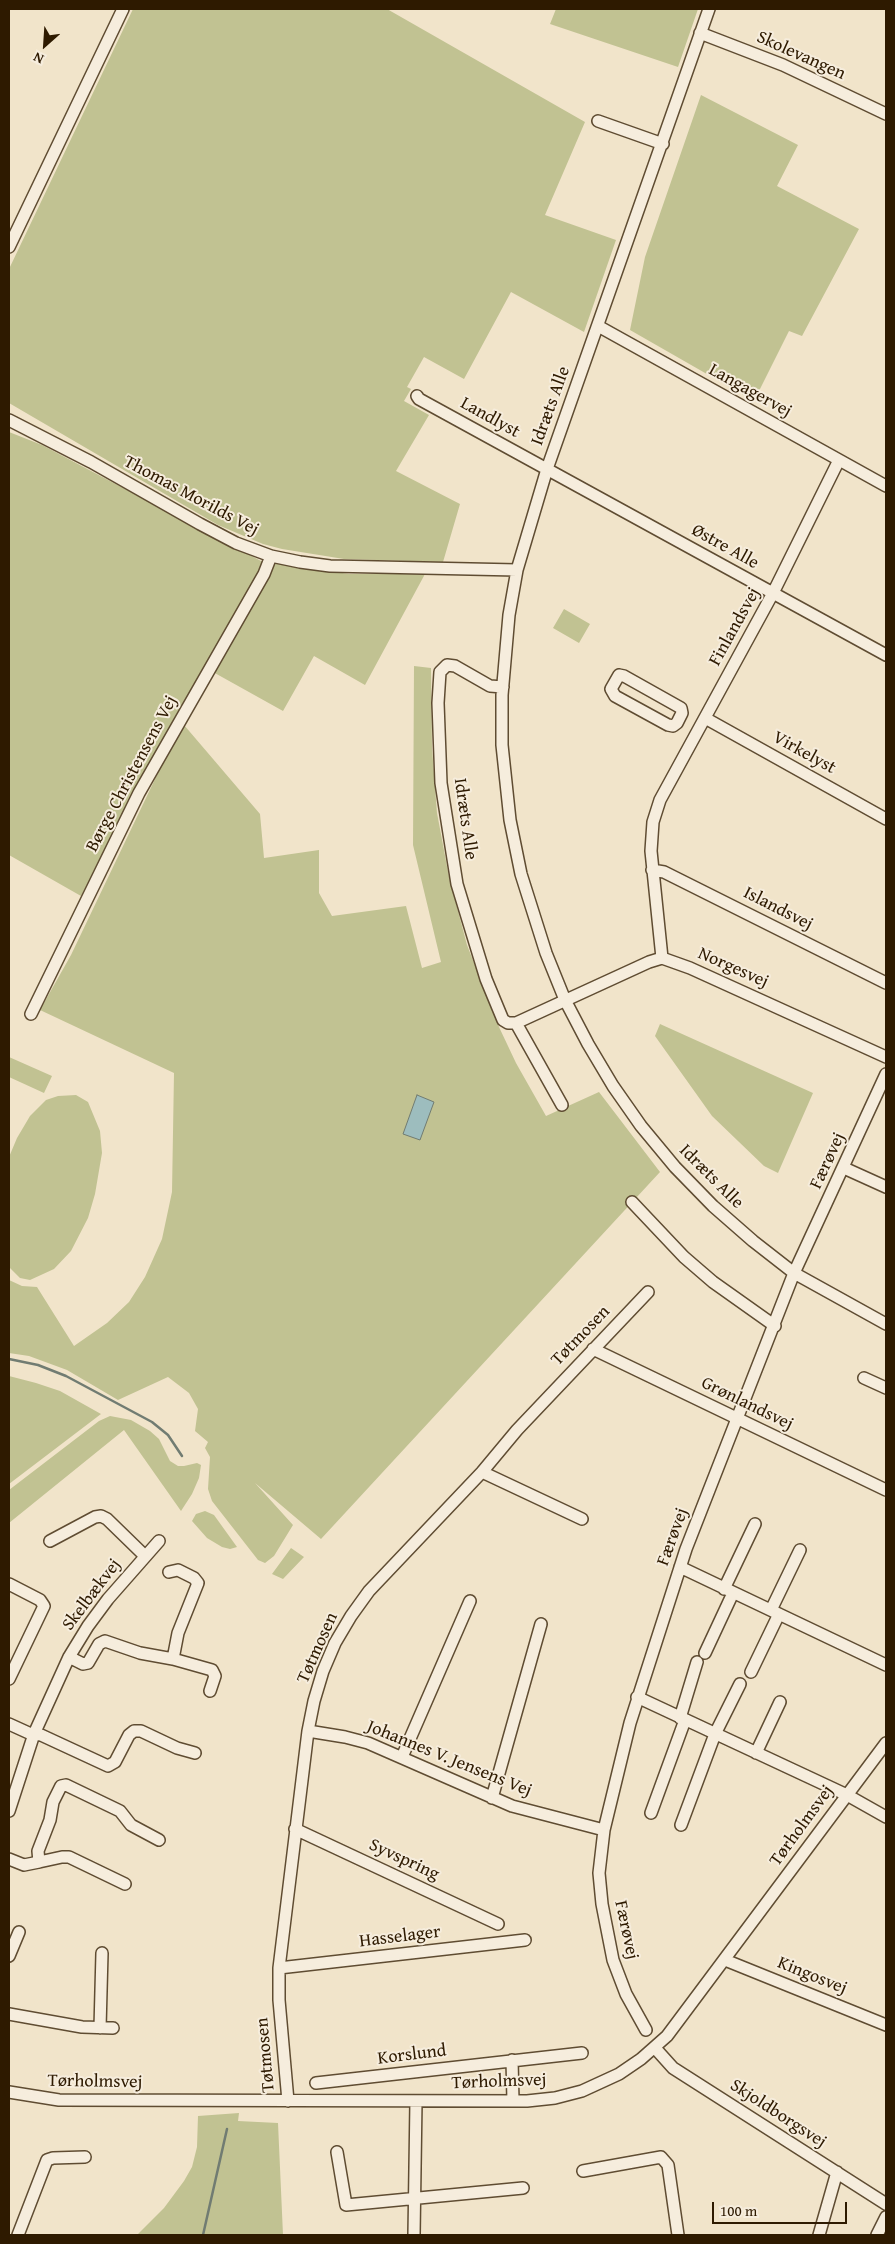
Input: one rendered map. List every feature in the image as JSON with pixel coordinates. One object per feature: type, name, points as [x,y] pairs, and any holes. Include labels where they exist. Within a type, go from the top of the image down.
[{"type":"street","points":[[9,247],[123,9]]},
{"type":"street","name":"Idræts Alle","points":[[709,9],[547,469],[517,570],[509,615],[503,687],[502,745],[510,820],[521,874],[546,953],[565,1000],[613,1086],[641,1126],[675,1168],[712,1206],[794,1274],[886,1324]]},
{"type":"street","name":"Skolevangen","points":[[700,33],[783,65],[886,114]]},
{"type":"street","points":[[598,121],[663,144]]},
{"type":"street","name":"Langagervej","points":[[598,326],[886,486]]},
{"type":"street","name":"Landlyst","points":[[417,396],[419,399],[547,469]]},
{"type":"street","name":"Thomas Morilds Vej","points":[[9,420],[84,458],[229,539],[271,556],[330,566],[517,570]]},
{"type":"street","name":"Finlandsvej","points":[[662,958],[650,851],[653,822],[660,800],[773,593],[839,460]]},
{"type":"street","name":"Østre Alle","points":[[547,469],[886,655]]},
{"type":"street","name":"Børge Christensens Vej","points":[[31,1014],[139,793],[264,574],[271,556]]},
{"type":"street","name":"Idræts Alle","points":[[503,687],[487,685],[451,665],[443,667],[438,680],[438,743],[445,815],[457,884],[486,979],[500,1015],[508,1022],[516,1023],[562,1105]]},
{"type":"street","points":[[624,676],[679,707],[682,711],[680,719],[676,725],[671,726],[614,696],[611,689],[618,677],[624,676]]},
{"type":"street","name":"Virkelyst","points":[[704,718],[886,819]]},
{"type":"street","points":[[680,719],[698,729]]},
{"type":"street","name":"Islandsvej","points":[[652,870],[664,872],[886,983]]},
{"type":"street","points":[[516,1023],[649,962],[662,958]]},
{"type":"street","name":"Norgesvej","points":[[662,958],[690,968],[886,1056]]},
{"type":"street","name":"Færøvej","points":[[646,2030],[626,1994],[613,1960],[607,1933],[599,1873],[604,1830],[637,1698],[680,1567],[794,1274],[886,1074]]},
{"type":"street","points":[[844,1168],[886,1187]]},
{"type":"street","points":[[632,1202],[657,1230],[706,1276],[743,1305],[775,1326]]},
{"type":"street","name":"Tøtmosen","points":[[288,2101],[278,2000],[279,1968],[308,1732],[314,1701],[323,1671],[335,1643],[369,1591],[482,1472],[517,1430],[648,1292]]},
{"type":"street","name":"Grønlandsvej","points":[[593,1349],[886,1490]]},
{"type":"street","points":[[864,1378],[886,1388]]},
{"type":"street","points":[[482,1472],[582,1519]]},
{"type":"street","name":"Skelbækvej","points":[[50,1541],[95,1517],[101,1516],[107,1519],[145,1556]]},
{"type":"street","points":[[651,1812],[701,1657],[754,1524]]},
{"type":"street","name":"Skelbækvej","points":[[9,1811],[34,1734],[69,1657],[88,1626],[108,1599],[158,1541]]},
{"type":"street","points":[[751,1672],[800,1550]]},
{"type":"street","points":[[680,1567],[886,1665]]},
{"type":"street","points":[[169,1572],[178,1570],[194,1578],[198,1583],[178,1633],[173,1660]]},
{"type":"street","name":"Skelbækvej","points":[[9,1584],[40,1600],[44,1606],[9,1679]]},
{"type":"street","points":[[402,1757],[470,1600]]},
{"type":"street","points":[[492,1798],[541,1624]]},
{"type":"street","name":"Skelbækvej","points":[[69,1657],[83,1664],[88,1663],[99,1644],[105,1641],[140,1654],[212,1670],[215,1676],[210,1691]]},
{"type":"street","points":[[681,1825],[715,1734],[740,1684]]},
{"type":"street","points":[[637,1698],[847,1796],[886,1817]]},
{"type":"street","points":[[756,1753],[780,1702]]},
{"type":"street","points":[[9,1724],[41,1735],[108,1766],[115,1762],[129,1735],[134,1731],[141,1731],[178,1748],[195,1753]]},
{"type":"street","name":"Johannes V. Jensens Vej","points":[[308,1732],[345,1736],[368,1743],[512,1806],[604,1830]]},
{"type":"street","name":"Tørholmsvej","points":[[9,2092],[59,2100],[513,2101],[555,2098],[582,2091],[619,2074],[656,2048],[684,2016],[886,1743]]},
{"type":"street","points":[[39,1862],[38,1851],[50,1820],[53,1802],[63,1785],[120,1811],[131,1825],[158,1840]]},
{"type":"street","name":"Syvspring","points":[[295,1829],[498,1924]]},
{"type":"street","points":[[9,1859],[24,1865],[62,1856],[69,1857],[125,1884]]},
{"type":"street","points":[[9,1956],[19,1932]]},
{"type":"street","name":"Hasselager","points":[[279,1968],[525,1940]]},
{"type":"street","points":[[100,2028],[102,1953]]},
{"type":"street","name":"Kingosvej","points":[[725,1960],[886,2025]]},
{"type":"street","points":[[9,2014],[57,2024],[112,2028]]},
{"type":"street","name":"Skjoldborgsvej","points":[[656,2048],[673,2068],[886,2204]]},
{"type":"street","name":"Korslund","points":[[316,2083],[582,2053]]},
{"type":"street","points":[[512,2060],[513,2101]]},
{"type":"street","points":[[414,2235],[416,2101]]},
{"type":"street","points":[[337,2152],[346,2205],[523,2188]]},
{"type":"street","points":[[18,2235],[47,2160],[53,2158],[85,2157]]},
{"type":"street","points":[[583,2171],[660,2157],[668,2164],[678,2235]]},
{"type":"street","points":[[819,2235],[837,2172]]},
{"type":"street","points":[[877,2235],[886,2217]]},
{"type":"green space","points":[[133,9],[387,9],[585,122],[545,215],[616,240],[584,332],[511,292],[464,379],[424,357],[407,387],[411,389],[404,401],[429,415],[396,471],[460,504],[443,562],[344,559],[263,544],[218,525],[9,403],[9,269]]},
{"type":"green space","points":[[556,9],[698,9],[678,67],[550,24]]},
{"type":"green space","points":[[701,95],[798,145],[777,186],[859,229],[802,336],[789,331],[754,401],[630,330],[645,257]]},
{"type":"green space","points":[[9,432],[42,445],[261,561],[349,574],[425,574],[365,685],[314,656],[283,711],[204,667],[81,896],[9,855]]},
{"type":"green space","points":[[564,609],[590,624],[579,643],[553,628]]},
{"type":"green space","points":[[414,666],[431,668],[432,748],[437,813],[449,877],[467,945],[499,1027],[516,1063],[546,1116],[599,1092],[660,1172],[321,1539],[255,1483],[293,1525],[274,1556],[265,1563],[258,1560],[212,1501],[208,1489],[210,1457],[205,1448],[208,1442],[195,1431],[198,1409],[189,1393],[168,1377],[118,1400],[67,1370],[29,1356],[9,1353],[9,1280],[22,1286],[37,1287],[74,1346],[107,1323],[129,1302],[145,1277],[162,1239],[172,1192],[174,1073],[40,1010],[71,955],[167,754],[184,725],[260,814],[264,858],[319,850],[319,893],[332,916],[406,906],[422,968],[441,962],[413,845]]},
{"type":"green space","points":[[660,1024],[813,1093],[778,1173],[764,1166],[712,1116],[655,1036]]},
{"type":"green space","points":[[9,1057],[52,1076],[44,1093],[9,1077]]},
{"type":"green space","points":[[76,1095],[88,1102],[100,1131],[102,1153],[95,1194],[88,1218],[71,1251],[54,1269],[30,1280],[20,1278],[9,1267],[9,1157],[17,1138],[30,1116],[46,1100],[58,1096]]},
{"type":"green space","points":[[9,1376],[60,1391],[101,1414],[9,1484]]},
{"type":"green space","points":[[110,1416],[131,1420],[150,1431],[159,1439],[170,1461],[178,1466],[197,1463],[201,1465],[199,1478],[192,1494],[181,1511],[124,1430],[9,1523],[9,1490],[99,1421]]},
{"type":"green space","points":[[205,1511],[214,1515],[237,1547],[230,1549],[222,1547],[207,1538],[192,1521],[196,1514]]},
{"type":"green space","points":[[291,1548],[304,1557],[283,1579],[272,1574]]},
{"type":"green space","points":[[239,2113],[238,2121],[278,2123],[283,2235],[137,2235],[164,2208],[192,2167],[197,2147],[198,2116]]},
{"type":"water","points":[[417,1095],[434,1102],[420,1140],[403,1134]]},
{"type":"waterway","points":[[9,1359],[38,1365],[66,1376],[152,1422],[168,1435],[182,1456]]},
{"type":"waterway","points":[[203,2235],[227,2129]]}]
